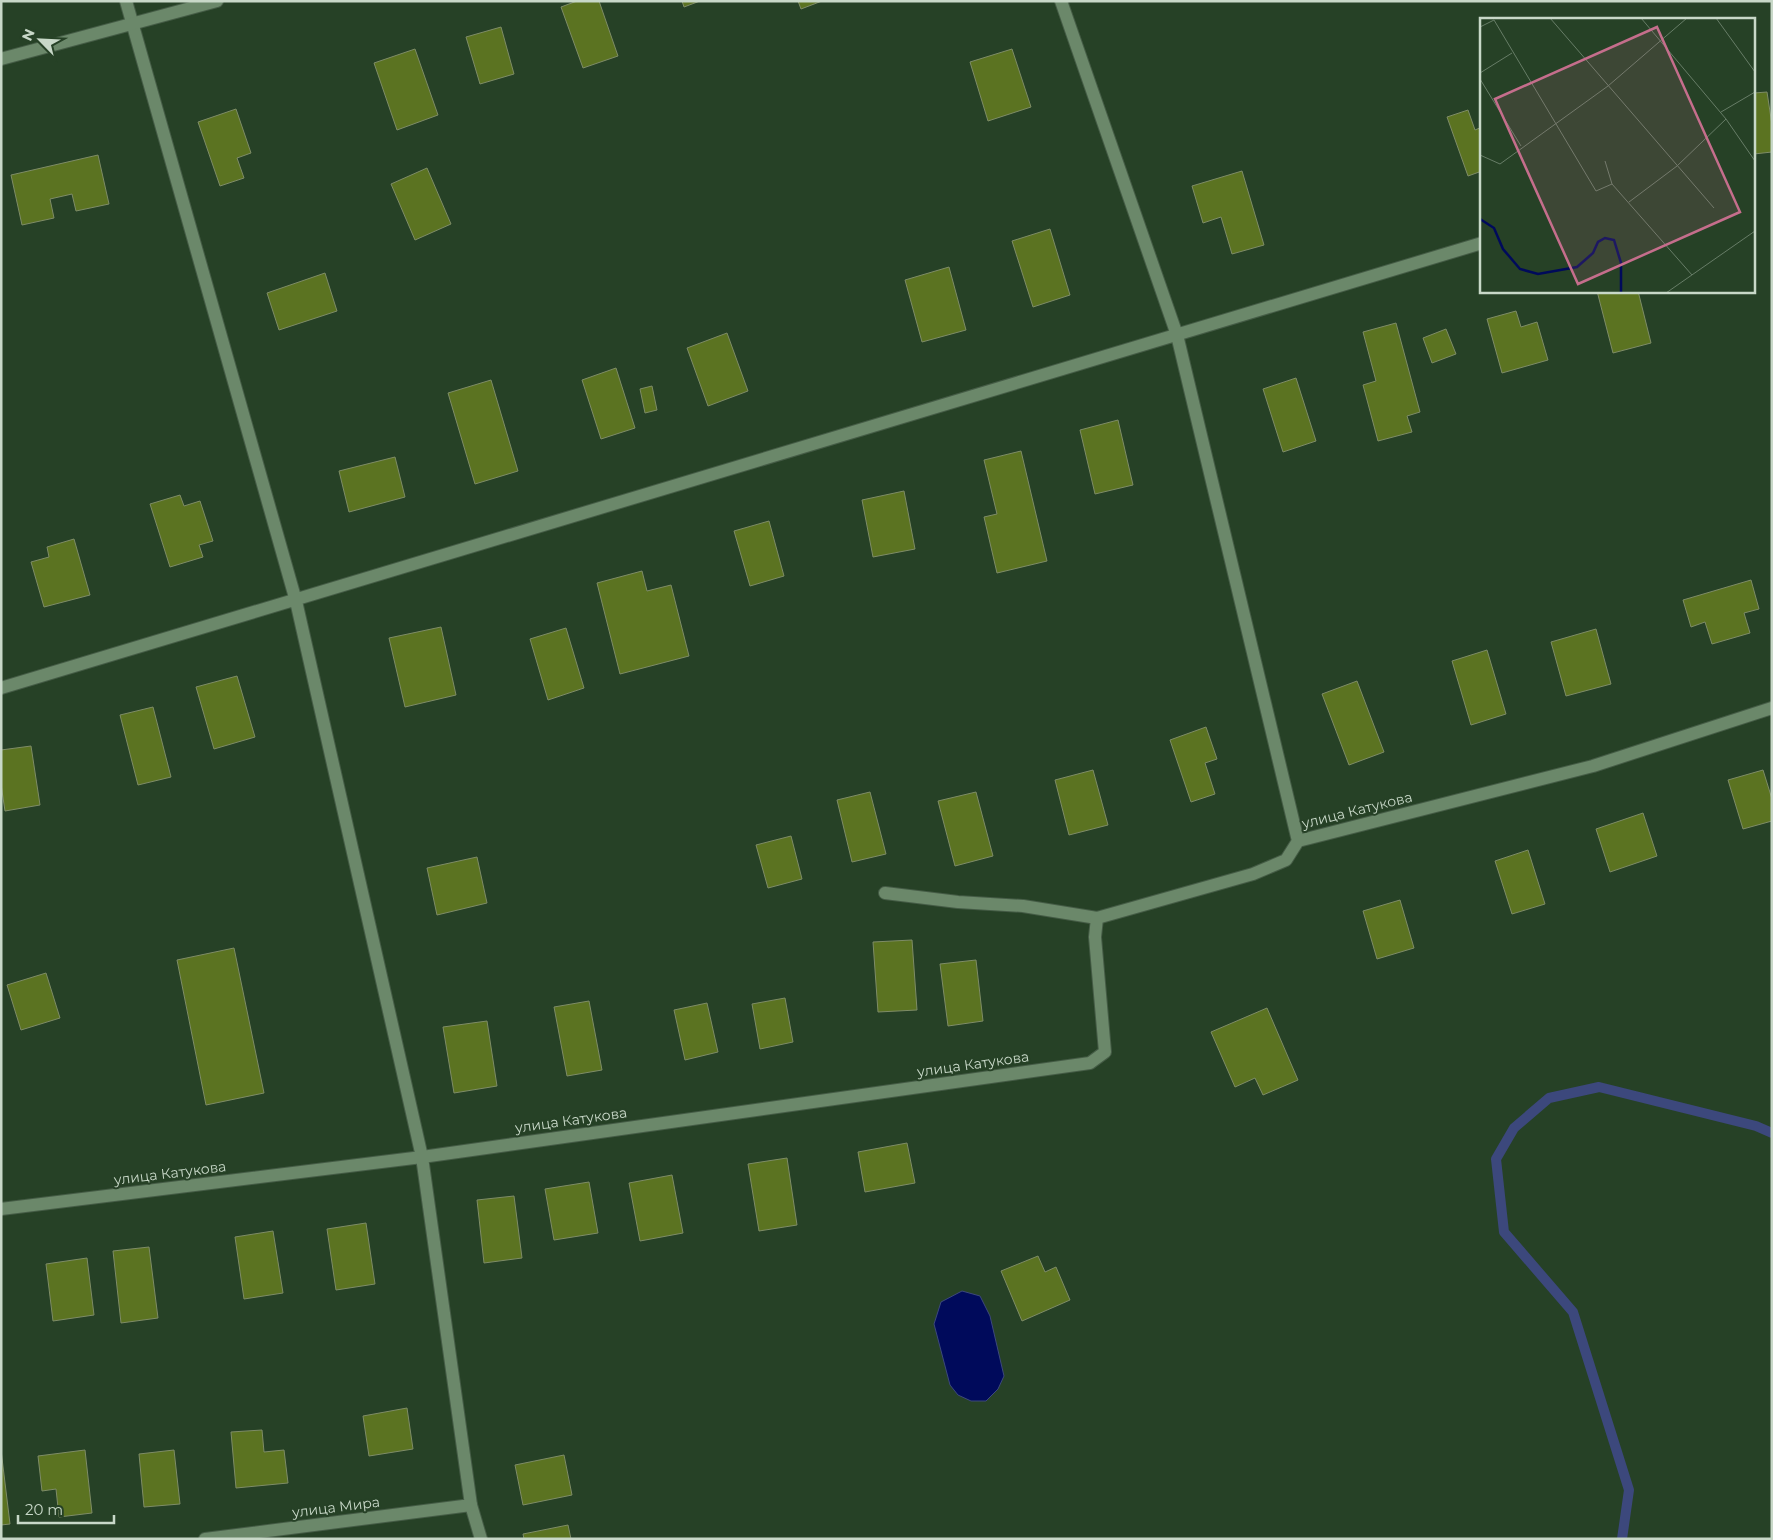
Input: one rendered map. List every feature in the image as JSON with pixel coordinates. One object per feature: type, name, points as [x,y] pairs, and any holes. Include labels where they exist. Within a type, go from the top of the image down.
[{"type":"street","points":[[126,1],[296,601],[422,1156],[471,1505],[481,1539]]},
{"type":"street","points":[[1,59],[217,1]]},
{"type":"street","points":[[1061,1],[1177,335],[1298,841]]},
{"type":"street","points":[[1,688],[1480,245]]},
{"type":"street","name":"улица Катукова","points":[[1,1209],[422,1156],[1090,1063],[1104,1052],[1095,937],[1097,918],[1253,874],[1286,860],[1298,841],[1593,766],[1772,708]]},
{"type":"street","points":[[885,893],[958,902],[1023,906],[1097,918]]},
{"type":"street","name":"улица Мира","points":[[205,1539],[471,1505]]},
{"type":"shaded area","points":[[962,1291],[980,1296],[990,1316],[1004,1376],[998,1389],[986,1401],[971,1401],[958,1395],[950,1385],[934,1324],[941,1302]]},
{"type":"building","points":[[577,1],[599,1],[618,56],[583,68],[561,7]]},
{"type":"building","points":[[682,1],[700,1],[684,7]]},
{"type":"building","points":[[798,1],[822,1],[801,9]]},
{"type":"building","points":[[501,27],[514,74],[480,84],[466,37]]},
{"type":"building","points":[[415,49],[438,115],[397,130],[374,63]]},
{"type":"building","points":[[1012,49],[1031,107],[988,121],[970,62]]},
{"type":"building","points":[[1767,92],[1772,125],[1772,152],[1756,154],[1756,93]]},
{"type":"building","points":[[236,109],[251,153],[237,158],[244,178],[220,186],[198,122]]},
{"type":"building","points":[[1468,110],[1475,130],[1480,128],[1480,172],[1468,176],[1447,117]]},
{"type":"building","points":[[98,155],[109,204],[76,211],[72,194],[50,199],[54,218],[22,225],[11,175]]},
{"type":"building","points":[[427,168],[451,224],[415,240],[391,184]]},
{"type":"building","points":[[1242,171],[1264,245],[1232,254],[1221,217],[1203,223],[1192,186]]},
{"type":"building","points":[[1050,229],[1070,295],[1033,307],[1012,241]]},
{"type":"building","points":[[949,267],[966,330],[922,342],[905,280]]},
{"type":"building","points":[[325,273],[337,311],[279,330],[267,293]]},
{"type":"building","points":[[1597,292],[1638,292],[1651,343],[1613,353]]},
{"type":"building","points":[[1516,311],[1521,327],[1537,322],[1548,360],[1502,373],[1487,319]]},
{"type":"building","points":[[1396,323],[1420,412],[1407,416],[1412,432],[1378,441],[1363,385],[1376,381],[1363,332]]},
{"type":"building","points":[[1446,329],[1456,354],[1432,363],[1423,338]]},
{"type":"building","points":[[727,333],[748,391],[708,406],[687,348]]},
{"type":"building","points":[[616,368],[635,428],[601,439],[582,380]]},
{"type":"building","points":[[1296,378],[1316,441],[1283,452],[1263,389]]},
{"type":"building","points":[[491,380],[518,471],[475,484],[448,393]]},
{"type":"building","points":[[652,386],[657,410],[645,413],[640,389]]},
{"type":"building","points":[[1118,420],[1133,485],[1095,494],[1080,430]]},
{"type":"building","points":[[1021,451],[1047,561],[997,573],[984,517],[997,514],[984,460]]},
{"type":"building","points":[[395,457],[405,497],[349,512],[339,471]]},
{"type":"building","points":[[904,491],[915,549],[873,557],[862,500]]},
{"type":"building","points":[[180,495],[184,506],[200,501],[213,541],[199,545],[203,557],[170,567],[150,504]]},
{"type":"building","points":[[769,521],[784,576],[750,586],[734,531]]},
{"type":"building","points":[[74,539],[90,595],[44,607],[31,562],[49,557],[47,547]]},
{"type":"building","points":[[642,571],[647,591],[671,585],[689,656],[620,674],[597,583]]},
{"type":"building","points":[[1751,580],[1759,609],[1744,613],[1750,633],[1712,644],[1705,622],[1691,627],[1683,600]]},
{"type":"building","points":[[441,627],[456,695],[405,707],[389,638]]},
{"type":"building","points":[[566,628],[584,688],[548,700],[530,639]]},
{"type":"building","points":[[1596,629],[1611,684],[1566,696],[1551,642]]},
{"type":"building","points":[[1487,650],[1506,714],[1471,725],[1452,661]]},
{"type":"building","points":[[237,676],[255,737],[214,749],[196,687]]},
{"type":"building","points":[[1357,681],[1384,752],[1349,765],[1322,694]]},
{"type":"building","points":[[153,707],[171,777],[138,785],[120,715]]},
{"type":"building","points":[[1206,727],[1217,759],[1205,763],[1215,794],[1191,802],[1170,740]]},
{"type":"building","points":[[31,746],[40,805],[5,811],[1,784],[1,750]]},
{"type":"building","points":[[1093,770],[1108,825],[1069,835],[1055,780]]},
{"type":"building","points":[[1763,770],[1772,799],[1772,821],[1743,829],[1728,780]]},
{"type":"building","points":[[870,792],[886,854],[852,862],[837,800]]},
{"type":"building","points":[[976,792],[993,856],[955,866],[938,801]]},
{"type":"building","points":[[1643,813],[1657,856],[1610,872],[1596,829]]},
{"type":"building","points":[[791,836],[802,879],[768,888],[756,845]]},
{"type":"building","points":[[1528,850],[1545,904],[1512,914],[1495,861]]},
{"type":"building","points":[[477,857],[487,903],[437,915],[427,868]]},
{"type":"building","points":[[1400,900],[1414,948],[1377,959],[1363,911]]},
{"type":"building","points":[[912,940],[917,1010],[878,1012],[873,942]]},
{"type":"building","points":[[234,948],[264,1093],[206,1105],[177,960]]},
{"type":"building","points":[[976,960],[983,1021],[948,1026],[940,964]]},
{"type":"building","points":[[46,973],[60,1018],[21,1030],[7,985]]},
{"type":"building","points":[[785,998],[793,1042],[760,1049],[752,1004]]},
{"type":"building","points":[[589,1001],[602,1070],[567,1076],[554,1007]]},
{"type":"building","points":[[707,1003],[718,1052],[685,1060],[674,1010]]},
{"type":"building","points":[[1267,1008],[1298,1080],[1263,1095],[1255,1078],[1235,1087],[1211,1032]]},
{"type":"building","points":[[487,1021],[497,1086],[454,1093],[443,1027]]},
{"type":"building","points":[[907,1143],[915,1183],[865,1192],[858,1152]]},
{"type":"building","points":[[787,1158],[797,1225],[759,1231],[748,1164]]},
{"type":"building","points":[[672,1175],[683,1233],[640,1241],[629,1183]]},
{"type":"building","points":[[589,1182],[598,1233],[554,1240],[545,1189]]},
{"type":"building","points":[[514,1196],[522,1258],[484,1263],[477,1200]]},
{"type":"building","points":[[366,1223],[375,1284],[336,1290],[327,1229]]},
{"type":"building","points":[[273,1231],[283,1293],[244,1299],[235,1237]]},
{"type":"building","points":[[149,1247],[158,1318],[121,1323],[113,1251]]},
{"type":"building","points":[[1038,1256],[1045,1272],[1056,1267],[1070,1300],[1022,1321],[1001,1271]]},
{"type":"building","points":[[87,1258],[94,1315],[53,1321],[46,1264]]},
{"type":"building","points":[[407,1408],[413,1449],[369,1456],[363,1416]]},
{"type":"building","points":[[262,1430],[264,1452],[284,1450],[288,1483],[236,1488],[231,1432]]},
{"type":"building","points":[[1,1450],[10,1524],[1,1525]]},
{"type":"building","points":[[85,1450],[92,1513],[59,1517],[56,1489],[42,1491],[38,1456]]},
{"type":"building","points":[[174,1450],[180,1504],[144,1507],[139,1454]]},
{"type":"building","points":[[564,1455],[572,1495],[523,1505],[515,1465]]},
{"type":"building","points":[[568,1525],[571,1539],[524,1539],[523,1534]]},
{"type":"waterway","points":[[1622,1539],[1629,1490],[1573,1312],[1504,1232],[1496,1159],[1514,1128],[1549,1098],[1599,1087],[1756,1126],[1772,1133]]}]
